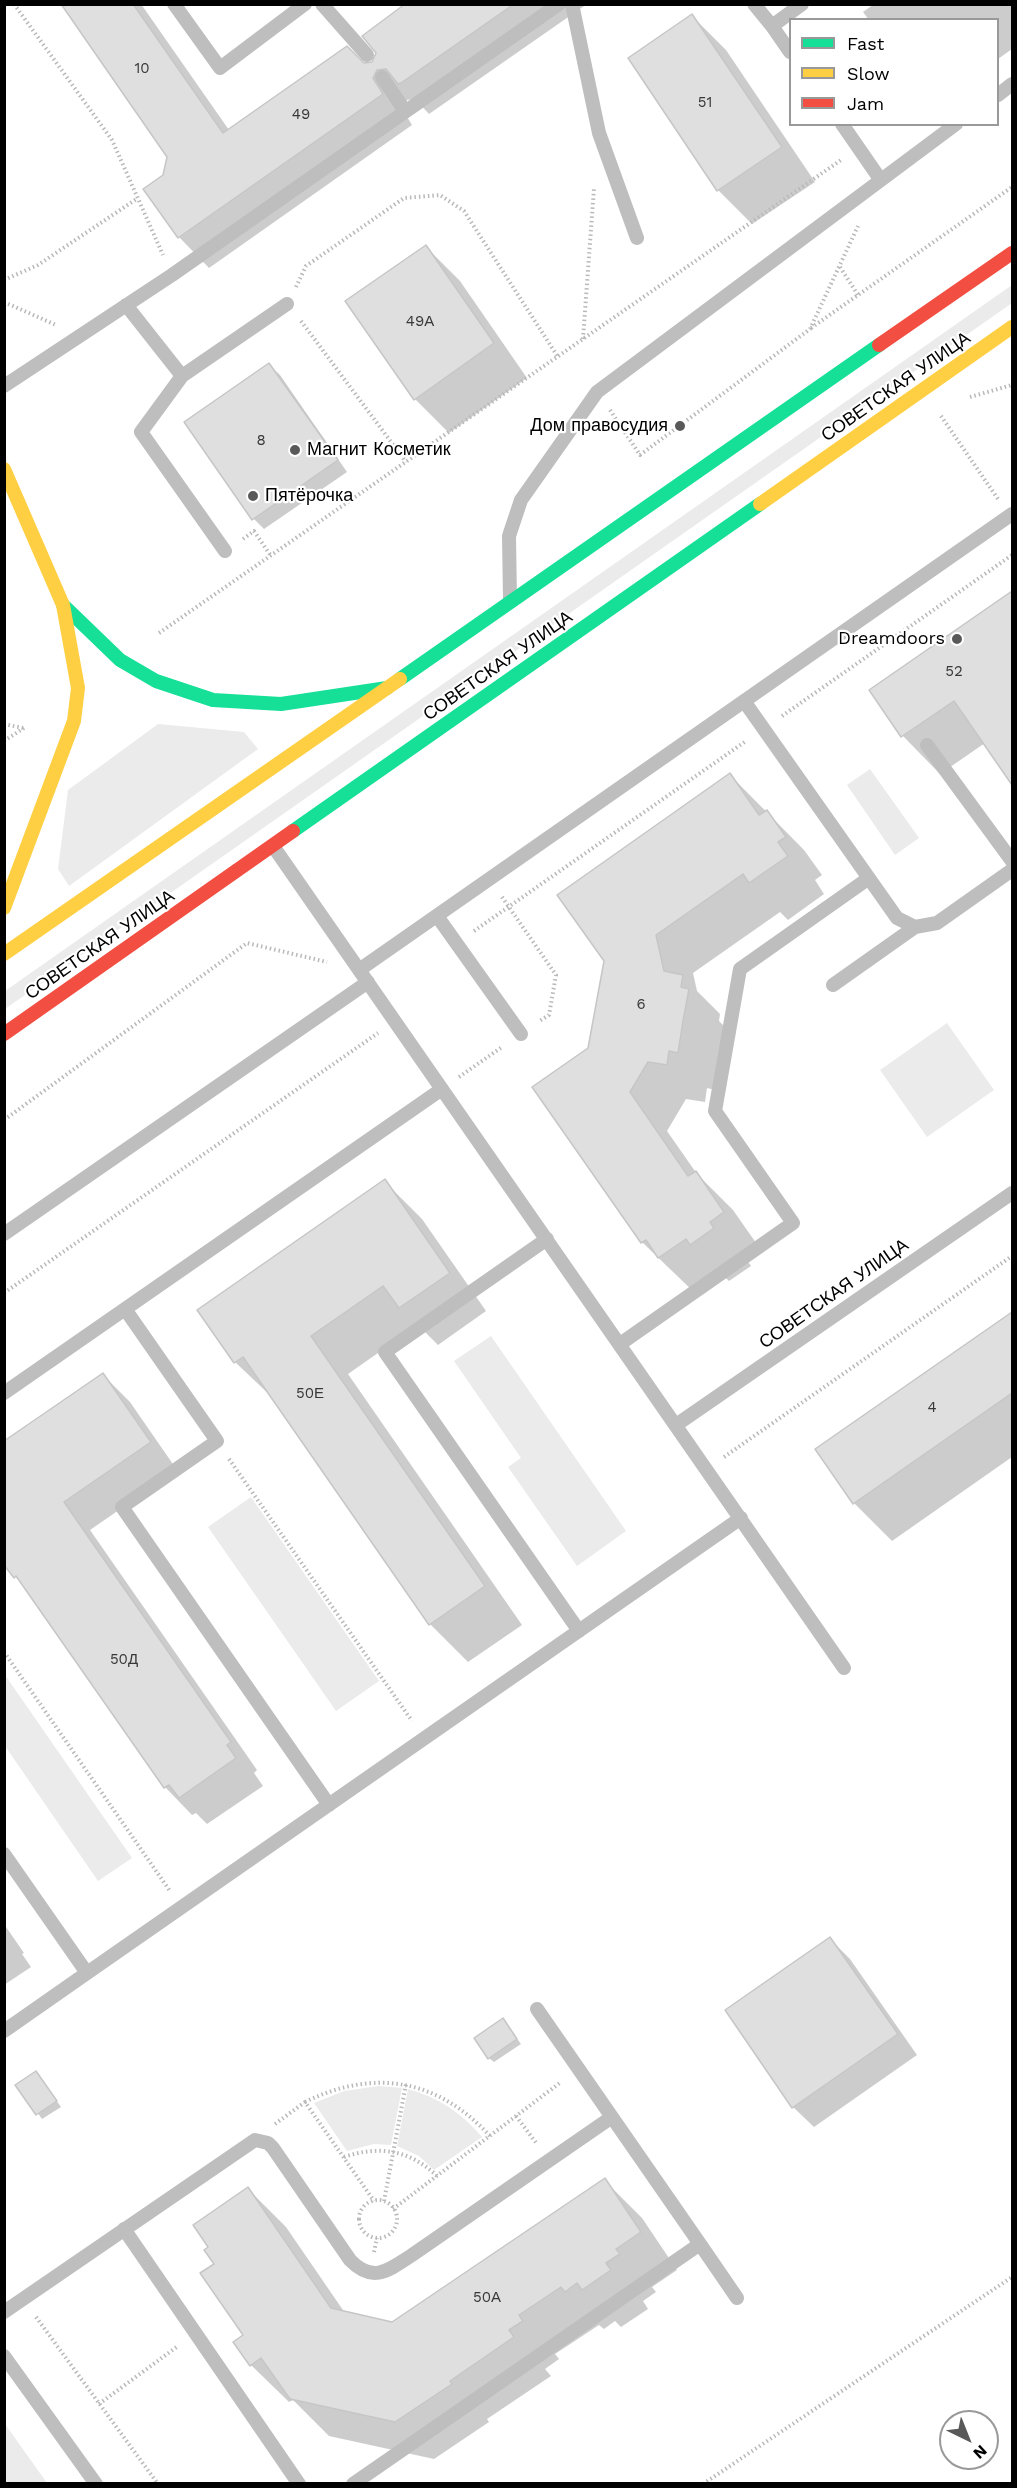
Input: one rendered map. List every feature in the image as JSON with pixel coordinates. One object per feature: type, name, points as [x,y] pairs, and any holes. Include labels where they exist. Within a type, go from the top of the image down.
[{"type":"main road","points":[[4,954],[1012,253]]},
{"type":"main road","name":"СОВЕТСКАЯ УЛИЦА","points":[[4,1034],[1012,327]]},
{"type":"main road","points":[[4,469],[63,604],[78,688],[74,721],[4,908]]},
{"type":"main road","points":[[63,604],[120,660],[156,681],[213,700],[281,704],[387,688]]},
{"type":"lane","points":[[174,4],[220,68],[305,4]]},
{"type":"lane","points":[[322,4],[367,55]]},
{"type":"lane","points":[[4,386],[172,275],[559,4]]},
{"type":"lane","points":[[572,4],[598,133],[637,238]]},
{"type":"lane","points":[[754,4],[789,51]]},
{"type":"lane","points":[[772,26],[802,4]]},
{"type":"lane","points":[[382,77],[405,111]]},
{"type":"lane","points":[[999,94],[1012,84]]},
{"type":"lane","points":[[843,126],[880,179]]},
{"type":"lane","points":[[510,602],[509,536],[521,500],[597,392],[953,126]]},
{"type":"lane","points":[[225,551],[141,432],[182,376],[287,304]]},
{"type":"lane","points":[[126,305],[182,376]]},
{"type":"lane","points":[[4,1234],[364,976],[437,916],[1011,515]]},
{"type":"lane","points":[[744,701],[897,918],[915,927]]},
{"type":"lane","points":[[927,745],[1012,861]]},
{"type":"lane","points":[[273,846],[844,1668]]},
{"type":"lane","points":[[833,985],[915,927],[937,923],[1012,870]]},
{"type":"lane","points":[[620,1344],[793,1223],[715,1111],[740,969],[869,878]]},
{"type":"lane","points":[[437,916],[521,1034]]},
{"type":"lane","points":[[4,1394],[442,1089]]},
{"type":"lane","name":"СОВЕТСКАЯ УЛИЦА","points":[[676,1425],[1012,1193]]},
{"type":"lane","points":[[547,1239],[385,1352],[579,1631]]},
{"type":"lane","points":[[125,1309],[217,1441],[122,1507],[329,1805]]},
{"type":"lane","points":[[4,2031],[741,1518]]},
{"type":"lane","points":[[4,1854],[87,1973]]},
{"type":"lane","points":[[537,2009],[737,2298]]},
{"type":"lane","points":[[4,2312],[248,2143],[261,2140],[273,2148],[351,2260],[356,2266],[370,2273],[388,2271],[612,2116]]},
{"type":"lane","points":[[124,2229],[299,2484]]},
{"type":"lane","points":[[353,2484],[700,2244]]},
{"type":"lane","points":[[4,2356],[96,2484]]},
{"type":"path","points":[[14,4],[112,140],[172,275]]},
{"type":"path","points":[[159,633],[858,148]]},
{"type":"path","points":[[582,339],[595,179]]},
{"type":"path","points":[[597,392],[640,455],[810,329],[1012,187]]},
{"type":"path","points":[[406,462],[287,304],[306,266],[404,198],[440,195],[464,211],[558,357]]},
{"type":"path","points":[[4,280],[38,265],[138,198]]},
{"type":"path","points":[[810,329],[860,222]]},
{"type":"path","points":[[840,266],[858,295]]},
{"type":"path","points":[[4,302],[79,336]]},
{"type":"path","points":[[968,398],[1012,385]]},
{"type":"path","points":[[940,414],[1011,515]]},
{"type":"path","points":[[225,551],[254,531],[271,556]]},
{"type":"path","points":[[456,944],[1012,555]]},
{"type":"path","points":[[4,724],[24,728],[4,741]]},
{"type":"path","points":[[442,1089],[549,1015],[556,975],[489,879]]},
{"type":"path","points":[[4,1120],[247,943],[364,976]]},
{"type":"path","points":[[4,1293],[395,1021]]},
{"type":"path","points":[[706,1469],[1012,1256]]},
{"type":"path","points":[[217,1441],[424,1739]]},
{"type":"path","points":[[4,1652],[182,1907]]},
{"type":"path","points":[[393,2209],[579,2069]]},
{"type":"path","points":[[261,2140],[275,2123],[305,2102],[344,2086],[386,2082],[406,2084],[444,2098],[476,2121],[490,2136]]},
{"type":"path","points":[[384,2201],[406,2084]]},
{"type":"path","points":[[305,2102],[374,2201]]},
{"type":"path","points":[[516,2116],[549,2160]]},
{"type":"path","points":[[344,2157],[368,2150],[393,2151],[417,2160],[437,2176]]},
{"type":"path","points":[[374,2201],[384,2201],[396,2215],[393,2229],[383,2237],[369,2236],[360,2225],[361,2210],[374,2201]]},
{"type":"path","points":[[703,2484],[1012,2277]]},
{"type":"path","points":[[23,2300],[158,2484]]},
{"type":"path","points":[[99,2404],[196,2333]]},
{"type":"shaded area","points":[[1012,285],[1012,303],[5,1009],[5,991]]},
{"type":"shaded area","points":[[158,724],[244,732],[258,749],[69,886],[58,869],[68,790]]},
{"type":"shaded area","points":[[870,769],[919,838],[895,855],[847,785]]},
{"type":"shaded area","points":[[947,1023],[994,1090],[927,1137],[880,1070]]},
{"type":"shaded area","points":[[491,1336],[626,1531],[577,1566],[508,1467],[521,1458],[454,1361]]},
{"type":"shaded area","points":[[251,1497],[379,1681],[336,1711],[208,1527]]},
{"type":"shaded area","points":[[5,1675],[132,1858],[98,1881],[5,1746]]},
{"type":"shaded area","points":[[379,2086],[402,2088],[391,2145],[374,2144],[347,2151],[314,2103],[344,2091]]},
{"type":"shaded area","points":[[408,2089],[429,2096],[449,2107],[466,2120],[482,2137],[434,2170],[419,2156],[397,2146]]},
{"type":"shaded area","points":[[5,2424],[47,2483],[5,2483]]},
{"type":"building","points":[[61,4],[133,4],[223,133],[347,46],[364,63],[372,62],[376,53],[362,36],[405,4],[514,4],[401,83],[398,84],[386,69],[377,70],[373,78],[383,94],[178,238],[143,189],[163,175],[167,157]]},
{"type":"building","points":[[692,14],[782,147],[717,191],[628,58]]},
{"type":"building","points":[[426,245],[494,343],[414,400],[345,301]]},
{"type":"building","points":[[269,363],[338,460],[252,520],[184,422]]},
{"type":"building","points":[[1012,591],[1012,785],[954,701],[901,737],[869,690]]},
{"type":"building","points":[[730,773],[759,815],[767,810],[786,837],[778,842],[788,856],[749,883],[743,874],[656,935],[664,971],[683,975],[681,987],[689,989],[678,1053],[669,1051],[667,1065],[648,1062],[630,1092],[688,1176],[696,1171],[724,1212],[710,1222],[714,1228],[690,1245],[686,1239],[658,1258],[646,1240],[641,1243],[532,1087],[588,1048],[604,961],[557,895]]},
{"type":"building","points":[[385,1179],[450,1273],[399,1308],[383,1286],[311,1336],[485,1586],[429,1625],[243,1357],[234,1363],[197,1310]]},
{"type":"building","points":[[1012,1312],[1012,1393],[853,1504],[815,1449]]},
{"type":"building","points":[[103,1373],[151,1442],[64,1502],[231,1742],[227,1745],[236,1758],[179,1798],[169,1785],[164,1788],[16,1576],[14,1578],[4,1565],[4,1441]]},
{"type":"building","points":[[830,1937],[898,2034],[792,2108],[725,2010]]},
{"type":"building","points":[[503,2018],[517,2039],[488,2059],[474,2038]]},
{"type":"building","points":[[36,2071],[57,2101],[36,2115],[15,2085]]},
{"type":"building","points":[[605,2178],[641,2232],[616,2249],[620,2254],[606,2263],[611,2270],[582,2290],[577,2283],[565,2292],[561,2287],[519,2315],[523,2321],[509,2330],[514,2337],[450,2381],[452,2384],[395,2422],[290,2399],[261,2358],[250,2366],[233,2342],[243,2335],[200,2273],[214,2264],[204,2250],[208,2247],[193,2225],[248,2187],[331,2308],[392,2322]]},
{"type":"traffic: fast","points":[[400,679],[879,345]]},
{"type":"traffic: fast","points":[[293,831],[760,504]]},
{"type":"traffic: fast","points":[[63,605],[120,660],[156,681],[213,700],[281,704],[387,688]]},
{"type":"traffic: slow","points":[[760,504],[1012,327]]},
{"type":"traffic: slow","points":[[4,469],[63,605],[78,688],[74,721],[4,908]]},
{"type":"traffic: slow","points":[[4,954],[400,679]]},
{"type":"traffic: jam","points":[[879,345],[1012,253]]},
{"type":"traffic: jam","points":[[4,1034],[293,831]]},
{"type":"place","name":"Дом правосудия","points":[[680,426]]},
{"type":"place","name":"Магнит Косметик","points":[[295,450]]},
{"type":"place","name":"Пятёрочка","points":[[253,496]]},
{"type":"place","name":"Dreamdoors","points":[[957,639]]}]
